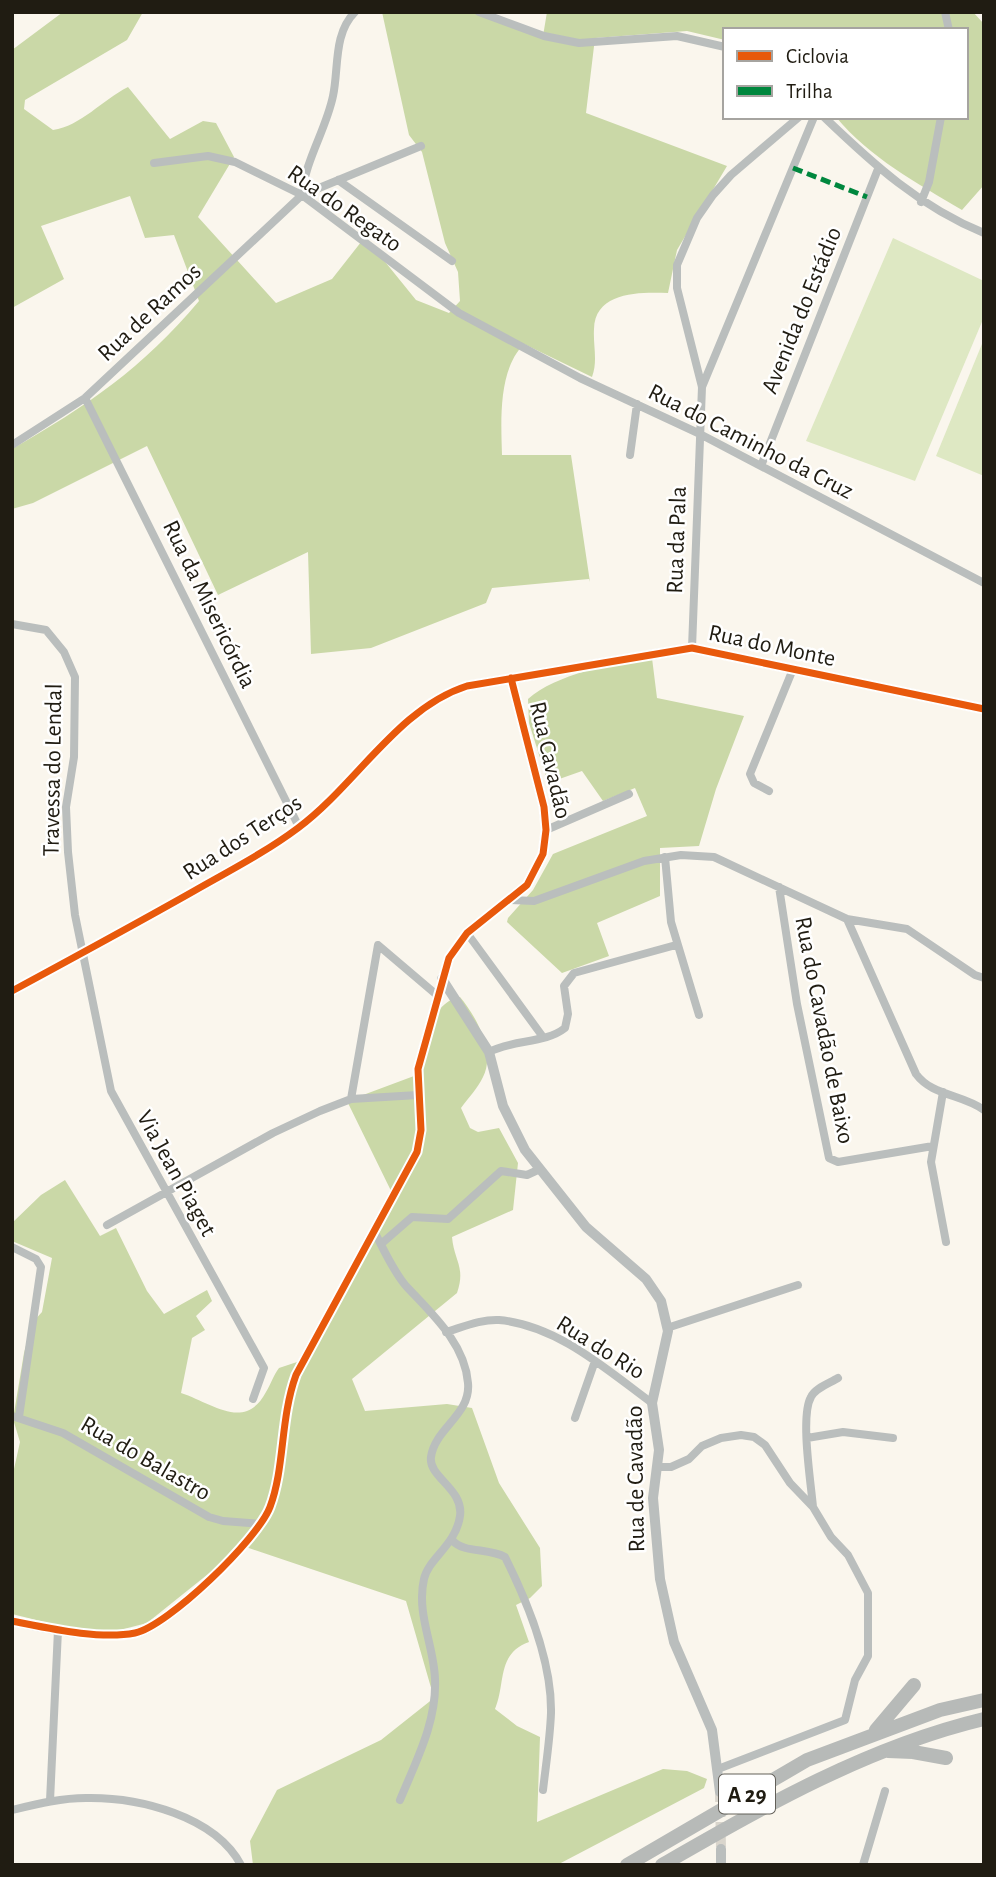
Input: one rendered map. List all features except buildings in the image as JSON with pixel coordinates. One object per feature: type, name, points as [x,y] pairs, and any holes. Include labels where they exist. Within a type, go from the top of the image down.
[{"type":"highway","points":[[872,1733],[915,1685]]},
{"type":"highway","name":"A 29","points":[[627,1865],[807,1760],[872,1733],[940,1710],[984,1700]]},
{"type":"highway","name":"A 29","points":[[662,1865],[817,1779],[879,1751],[984,1720]]},
{"type":"highway","points":[[879,1751],[914,1752],[946,1758]]},
{"type":"street","points":[[355,12],[341,36],[332,100],[304,175],[302,195],[421,146]]},
{"type":"street","points":[[479,12],[544,36],[579,43],[677,36],[723,47]]},
{"type":"street","points":[[702,387],[677,288],[681,251],[697,218],[721,185],[797,119]]},
{"type":"street","points":[[702,387],[813,119]]},
{"type":"street","points":[[826,119],[878,169],[920,202],[984,233]]},
{"type":"street","points":[[920,202],[929,182],[941,119]]},
{"type":"street","name":"Rua do Regato","points":[[155,163],[208,156],[235,162],[302,195],[459,313],[499,335]]},
{"type":"street","name":"Avenida do Estádio","points":[[761,466],[878,169]]},
{"type":"street","points":[[338,180],[452,261]]},
{"type":"street","name":"Rua de Ramos","points":[[12,445],[85,398],[302,195]]},
{"type":"street","name":"Rua do Caminho da Cruz","points":[[499,335],[698,433],[984,583]]},
{"type":"street","name":"Rua da Pala","points":[[692,648],[698,433],[702,387]]},
{"type":"street","name":"Rua da Misericórdia","points":[[85,398],[299,827]]},
{"type":"street","points":[[630,455],[636,404]]},
{"type":"street","name":"Travessa do Lendal","points":[[12,624],[46,630],[64,652],[75,677],[74,757],[66,807],[68,852],[82,953]]},
{"type":"street","name":"Rua do Monte","points":[[510,678],[692,648],[984,709]]},
{"type":"street","points":[[768,791],[754,783],[750,774],[793,669]]},
{"type":"street","name":"Rua dos Terços","points":[[12,991],[256,856],[299,827],[351,782],[428,704],[444,693],[510,678]]},
{"type":"street","name":"Rua Cavadão","points":[[12,1621],[58,1630],[123,1634],[146,1630],[210,1579],[246,1544],[261,1524],[273,1496],[286,1407],[296,1376],[417,1152],[421,1130],[419,1060],[449,958],[467,933],[511,900],[527,885],[538,868],[546,830],[540,793],[510,678]]},
{"type":"street","points":[[546,830],[629,794]]},
{"type":"street","points":[[511,900],[534,901],[624,866],[665,857],[714,856],[847,919],[907,929],[975,975],[984,978]]},
{"type":"street","points":[[665,857],[668,910],[676,945],[699,1015]]},
{"type":"street","name":"Rua do Cavadão de Baixo","points":[[779,887],[797,1004],[829,1158],[838,1162],[933,1146]]},
{"type":"street","points":[[847,919],[911,1066],[926,1086],[973,1102],[984,1110]]},
{"type":"street","points":[[467,933],[543,1037]]},
{"type":"street","points":[[351,1099],[378,945],[438,996]]},
{"type":"street","points":[[489,1052],[508,1042],[543,1037],[565,1028],[568,1014],[564,986],[574,973],[676,945]]},
{"type":"street","name":"Via Jean Piaget","points":[[82,953],[111,1091],[264,1368],[253,1399]]},
{"type":"street","name":"Rua de Cavadão","points":[[442,979],[489,1052],[509,1122],[540,1169],[586,1227],[655,1290],[661,1301],[667,1328],[652,1403],[659,1450],[653,1510],[663,1603],[674,1642],[706,1713],[720,1791]]},
{"type":"street","points":[[943,1092],[933,1146],[932,1174],[946,1242]]},
{"type":"street","points":[[107,1225],[295,1121],[351,1099],[418,1095]]},
{"type":"street","points":[[381,1244],[412,1217],[448,1219],[501,1171],[527,1175],[540,1169]]},
{"type":"street","points":[[374,1231],[405,1285],[433,1311],[446,1332],[457,1350],[468,1383],[464,1403],[436,1443],[430,1461],[458,1498],[461,1515],[453,1541],[424,1577],[423,1613],[435,1675],[436,1696],[429,1731],[400,1800]]},
{"type":"street","points":[[12,1247],[36,1259],[41,1267],[16,1416]]},
{"type":"street","points":[[667,1328],[797,1285]]},
{"type":"street","name":"Rua do Rio","points":[[446,1332],[485,1321],[501,1320],[553,1335],[652,1403]]},
{"type":"street","points":[[575,1418],[594,1361]]},
{"type":"street","points":[[813,1507],[807,1437],[811,1396],[838,1378]]},
{"type":"street","name":"Rua do Balastro","points":[[16,1416],[63,1433],[209,1517],[261,1524]]},
{"type":"street","points":[[807,1437],[844,1432],[893,1438]]},
{"type":"street","points":[[657,1467],[671,1467],[689,1459],[702,1446],[721,1438],[741,1435],[754,1437],[765,1445],[790,1483],[813,1507],[831,1537],[848,1555],[867,1593],[868,1656],[855,1680],[845,1720],[718,1769]]},
{"type":"street","points":[[453,1541],[458,1546],[496,1552],[505,1557],[538,1638],[546,1661],[551,1712],[544,1790]]},
{"type":"street","points":[[50,1801],[58,1630]]},
{"type":"street","points":[[863,1865],[885,1791]]},
{"type":"street","points":[[12,1810],[50,1801],[88,1798],[112,1800],[191,1819],[214,1831],[232,1847],[241,1865]]},
{"type":"street","points":[[721,1849],[721,1865]]},
{"type":"green space","points":[[63,12],[143,12],[127,40],[25,100],[24,109],[53,130],[63,128],[128,87],[170,139],[203,121],[216,123],[234,157],[198,217],[276,303],[332,279],[365,237],[416,300],[449,313],[460,301],[458,272],[445,243],[422,152],[409,135],[382,12],[480,12],[543,36],[547,12],[973,12],[984,24],[984,185],[962,210],[911,180],[879,157],[838,119],[968,119],[968,28],[723,28],[723,40],[687,31],[595,38],[586,113],[727,166],[677,250],[668,293],[621,296],[602,307],[596,317],[594,329],[595,359],[592,377],[524,344],[509,367],[503,396],[502,455],[571,455],[590,582],[589,579],[492,588],[486,603],[371,648],[311,654],[308,552],[218,595],[147,446],[33,503],[12,509],[12,449],[113,384],[157,346],[199,301],[174,235],[145,238],[130,196],[41,226],[64,279],[12,308],[12,50]]},
{"type":"green space","points":[[893,238],[984,281],[984,317],[915,481],[806,441]]},
{"type":"green space","points":[[984,339],[984,476],[936,456]]},
{"type":"green space","points":[[652,658],[657,698],[744,716],[716,789],[699,846],[660,848],[660,896],[597,923],[609,956],[562,973],[507,922],[508,918],[533,890],[553,854],[647,816],[635,788],[603,801],[582,771],[548,783],[529,723],[528,699],[540,690],[570,676]]},
{"type":"green space","points":[[460,997],[478,1024],[487,1057],[483,1077],[461,1108],[470,1128],[478,1132],[499,1128],[518,1163],[513,1210],[452,1237],[460,1270],[457,1293],[352,1379],[365,1411],[447,1404],[472,1408],[499,1483],[540,1548],[542,1586],[530,1598],[516,1605],[529,1642],[511,1654],[495,1709],[517,1726],[540,1737],[537,1822],[663,1769],[687,1771],[707,1779],[704,1788],[557,1865],[253,1865],[250,1841],[277,1790],[381,1740],[434,1698],[406,1601],[243,1546],[147,1623],[120,1630],[77,1630],[12,1614],[12,1478],[20,1442],[13,1419],[24,1353],[32,1323],[42,1312],[52,1258],[12,1241],[12,1223],[41,1195],[65,1180],[100,1236],[116,1228],[147,1291],[164,1314],[207,1290],[212,1301],[196,1316],[205,1330],[192,1338],[181,1393],[227,1411],[238,1413],[248,1410],[258,1404],[279,1368],[309,1358],[395,1199],[347,1101],[414,1076],[435,1017],[441,1008]]},
{"type":"tunnel","points":[[720,1792],[721,1849]]},
{"type":"marked path","points":[[793,168],[867,197]]},
{"type":"cycle path","points":[[12,991],[234,869],[286,837],[339,791],[398,729],[442,697],[467,686],[692,648],[984,709]]},
{"type":"cycle path","points":[[12,1621],[106,1635],[135,1633],[150,1627],[189,1598],[231,1559],[270,1507],[278,1476],[287,1409],[296,1375],[417,1152],[421,1130],[418,1069],[449,958],[467,933],[527,885],[543,854],[546,830],[544,807],[511,678]]}]
